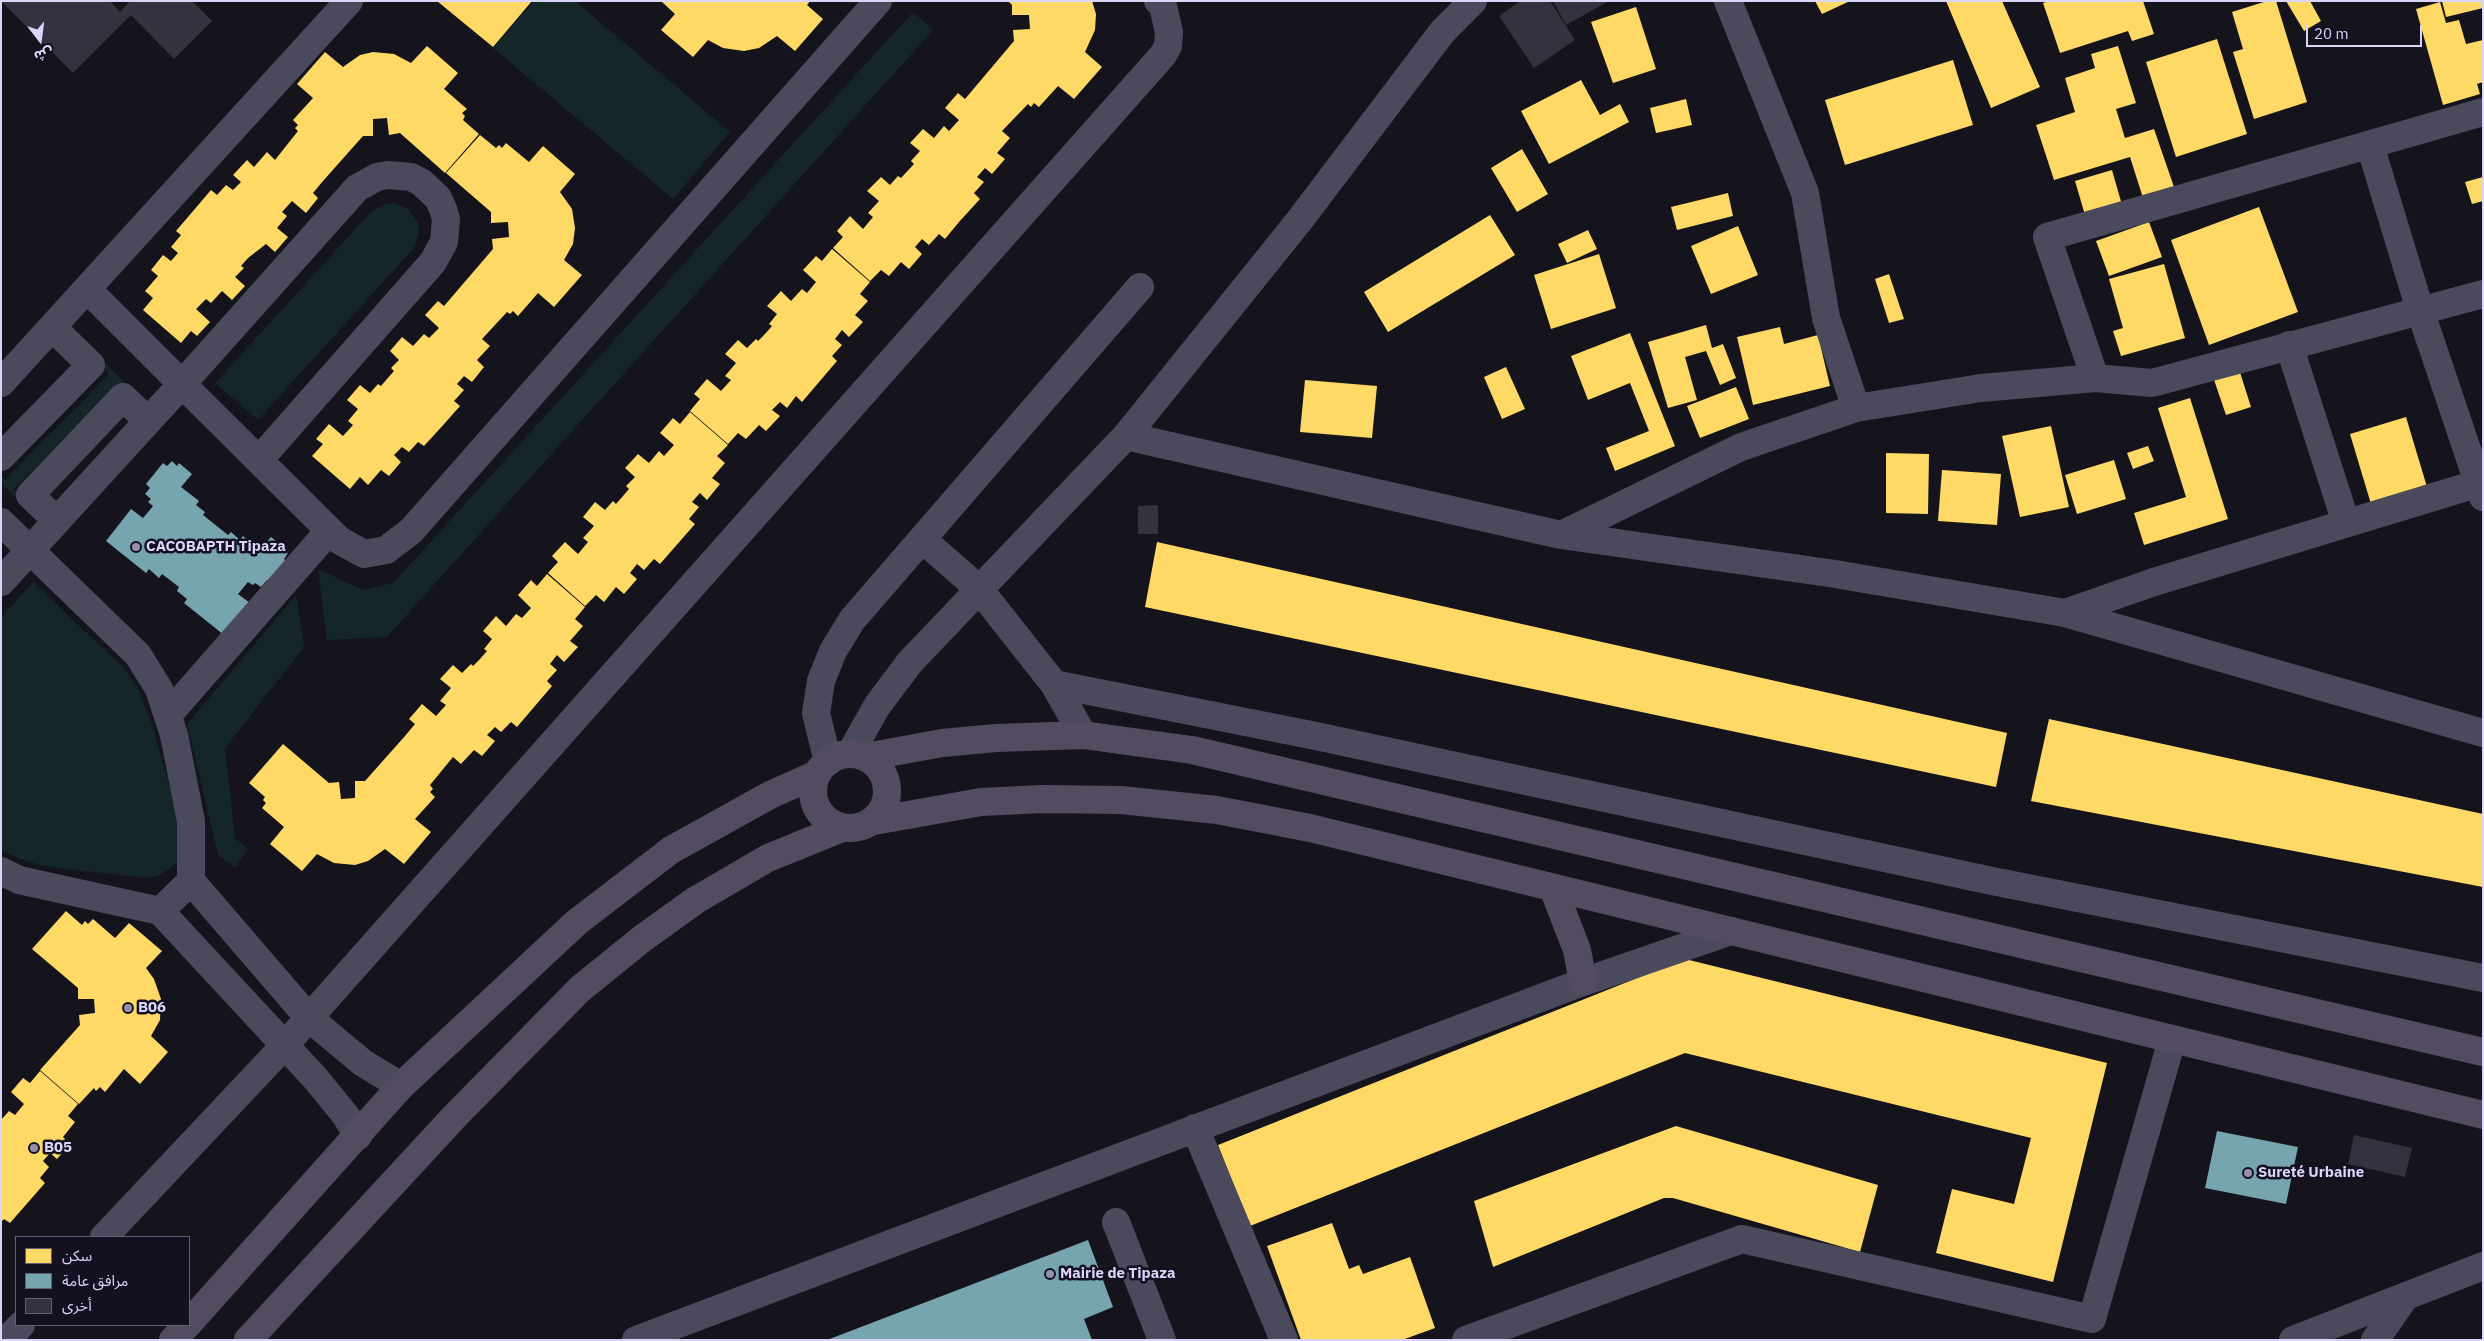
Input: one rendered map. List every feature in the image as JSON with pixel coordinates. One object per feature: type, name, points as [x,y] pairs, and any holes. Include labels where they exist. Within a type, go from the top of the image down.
[{"type":"main road","points":[[190,1322],[401,1086],[576,922],[608,896],[671,850],[721,821],[840,762],[942,744],[996,738],[1083,735],[1192,750],[2483,1052]]},
{"type":"main road","points":[[840,762],[879,768],[884,774],[888,791],[884,807],[874,820]]},
{"type":"main road","points":[[840,762],[813,790],[816,807],[826,820],[842,828],[853,829],[874,820],[981,802],[1121,800],[1217,810],[1310,828],[2483,1115]]},
{"type":"main road","points":[[248,1340],[455,1116],[580,989],[643,938],[696,900],[768,858],[842,828]]},
{"type":"main road","points":[[1553,888],[1577,950],[1583,982]]},
{"type":"main road","points":[[173,1340],[186,1326]]},
{"type":"street","points":[[1,383],[349,1]]},
{"type":"street","points":[[87,289],[339,540],[364,554],[386,550],[412,531],[878,1]]},
{"type":"street","points":[[105,1236],[284,1046],[1162,55],[1168,46],[1169,32],[1163,6],[1158,1]]},
{"type":"street","points":[[1140,287],[852,620],[833,651],[821,681],[816,713],[840,762],[910,662],[1126,436],[1299,221],[1443,31],[1473,1]]},
{"type":"street","points":[[1728,1],[1806,193],[1815,243],[1819,287],[1826,318],[1856,408]]},
{"type":"street","points":[[2095,378],[2047,237],[2370,146],[2483,112]]},
{"type":"street","points":[[2065,613],[2154,582],[2346,523],[2482,487],[2420,310],[2370,146]]},
{"type":"street","points":[[1,582],[182,384],[357,188],[372,179],[388,174],[411,177],[430,189],[438,198],[446,219],[445,237],[440,253],[258,460]]},
{"type":"street","points":[[1561,535],[1741,447],[1856,408],[1981,388],[2095,378],[2152,383],[2483,294]]},
{"type":"street","points":[[1,457],[91,365],[52,327]]},
{"type":"street","points":[[2289,345],[2346,523]]},
{"type":"street","points":[[56,521],[30,495],[123,397],[148,421]]},
{"type":"street","points":[[1126,436],[1561,535],[1829,573],[2065,613],[2483,733]]},
{"type":"street","points":[[1,522],[138,655],[159,689],[168,715],[191,821],[191,881],[309,1018],[363,1063],[401,1086]]},
{"type":"street","points":[[168,715],[329,531]]},
{"type":"street","points":[[922,539],[979,589],[1054,684],[1083,735]]},
{"type":"street","points":[[1054,684],[1316,736],[1992,881],[2483,978]]},
{"type":"street","points":[[1,870],[20,880],[160,911],[331,1096],[358,1136]]},
{"type":"street","points":[[160,911],[191,881]]},
{"type":"street","points":[[636,1340],[1583,982],[1731,931]]},
{"type":"street","points":[[1466,1340],[1742,1239],[2096,1330],[2172,1040]]},
{"type":"street","points":[[1195,1128],[1284,1340]]},
{"type":"street","points":[[1116,1222],[1162,1340]]},
{"type":"street","points":[[2293,1340],[2483,1266]]},
{"type":"street","points":[[2375,1340],[2406,1296]]},
{"type":"street","points":[[7,1340],[20,1326]]},
{"type":"shaded area","points":[[534,1],[575,1],[730,132],[673,199],[493,48]]},
{"type":"shaded area","points":[[913,12],[933,30],[387,637],[327,640],[318,569],[363,590],[393,583]]},
{"type":"shaded area","points":[[393,203],[408,209],[418,223],[419,232],[414,248],[258,420],[215,383],[369,214],[384,204]]},
{"type":"shaded area","points":[[93,351],[139,397],[136,400],[118,383],[14,489],[31,507],[29,510],[1,483],[1,476],[5,480],[109,374],[89,355]]},
{"type":"shaded area","points":[[33,582],[122,666],[137,687],[151,721],[182,829],[183,859],[160,875],[146,878],[43,866],[20,859],[1,850],[1,618]]},
{"type":"shaded area","points":[[296,595],[304,647],[225,748],[235,838],[248,849],[235,868],[218,855],[187,724]]},
{"type":"building: سكن","points":[[437,1],[532,1],[493,47]]},
{"type":"building: سكن","points":[[661,1],[810,1],[807,5],[823,19],[795,51],[777,36],[759,48],[744,51],[723,48],[708,40],[693,57],[661,30],[675,14]]},
{"type":"building: سكن","points":[[1008,1],[1092,1],[1096,14],[1095,30],[1085,52],[1102,67],[1074,99],[1058,86],[1039,107],[1034,103],[1031,107],[1028,104],[1002,131],[1010,138],[997,153],[1005,159],[992,174],[985,168],[977,177],[984,182],[974,193],[980,199],[945,239],[939,234],[929,245],[922,239],[915,247],[922,254],[909,269],[901,262],[889,276],[881,270],[870,281],[833,248],[843,237],[837,231],[850,216],[863,229],[873,217],[868,213],[879,201],[867,191],[881,177],[890,185],[898,176],[901,178],[914,164],[911,161],[920,151],[910,143],[923,129],[934,138],[944,126],[949,131],[959,120],[945,108],[958,93],[965,99],[1014,41],[1013,30],[1030,29],[1029,15],[1012,15],[1012,5]]},
{"type":"building: سكن","points":[[1815,1],[1850,1],[1822,14]]},
{"type":"building: سكن","points":[[1946,1],[2002,1],[2040,87],[1991,108]]},
{"type":"building: سكن","points":[[2049,1],[2143,1],[2154,34],[2132,41],[2128,31],[2060,53],[2043,3]]},
{"type":"building: سكن","points":[[2267,1],[2276,1],[2307,102],[2254,119],[2233,52],[2243,49],[2232,12]]},
{"type":"building: سكن","points":[[2286,1],[2310,1],[2321,21],[2304,31]]},
{"type":"building: سكن","points":[[2442,1],[2483,1],[2483,8],[2446,17]]},
{"type":"building: سكن","points":[[2440,2],[2446,23],[2459,20],[2466,44],[2483,40],[2483,82],[2477,84],[2480,94],[2443,105],[2416,9]]},
{"type":"building: سكن","points":[[1636,7],[1656,69],[1613,83],[1591,22]]},
{"type":"building: سكن","points":[[2217,39],[2247,134],[2176,157],[2146,62]]},
{"type":"building: سكن","points":[[427,46],[458,73],[444,89],[467,109],[462,113],[465,116],[463,120],[479,134],[445,173],[400,133],[389,135],[387,118],[373,119],[373,136],[363,136],[323,181],[313,193],[318,198],[306,213],[292,201],[282,212],[287,216],[277,228],[288,237],[275,252],[266,244],[248,258],[241,266],[244,268],[235,277],[245,286],[232,300],[222,291],[211,303],[206,299],[196,309],[210,322],[197,336],[191,331],[181,343],[143,310],[153,298],[145,291],[158,276],[151,270],[163,255],[171,261],[178,253],[171,247],[181,235],[176,231],[211,190],[217,195],[226,185],[233,190],[241,182],[233,175],[247,160],[254,167],[267,152],[275,160],[298,131],[295,128],[298,125],[293,120],[313,98],[297,84],[325,52],[343,67],[360,55],[373,52],[394,54],[411,63]]},
{"type":"building: سكن","points":[[2118,46],[2136,103],[2116,109],[2125,138],[2154,129],[2174,187],[2143,198],[2130,157],[2054,180],[2036,125],[2075,112],[2065,78],[2095,68],[2091,54]]},
{"type":"building: سكن","points":[[1953,60],[1973,125],[1845,165],[1825,100]]},
{"type":"building: سكن","points":[[1581,80],[1600,115],[1620,104],[1629,122],[1549,164],[1521,111]]},
{"type":"building: سكن","points":[[1686,99],[1692,125],[1656,133],[1650,108]]},
{"type":"building: سكن","points":[[480,135],[496,148],[499,145],[502,148],[506,143],[529,162],[543,146],[575,174],[560,192],[572,209],[575,228],[573,244],[564,260],[582,275],[554,307],[538,293],[518,316],[513,311],[510,314],[507,312],[482,339],[490,346],[477,360],[484,367],[472,382],[464,376],[457,384],[464,390],[454,401],[460,406],[445,423],[424,446],[418,442],[409,452],[402,447],[394,455],[401,462],[389,476],[381,470],[368,485],[360,477],[350,489],[312,456],[323,444],[316,439],[329,424],[343,436],[353,425],[348,421],[358,409],[347,400],[360,385],[370,393],[378,384],[381,386],[394,371],[391,368],[399,360],[390,351],[402,337],[413,346],[424,334],[429,338],[439,328],[425,315],[438,301],[444,306],[493,249],[492,239],[509,237],[508,222],[491,223],[491,212],[446,173]]},
{"type":"building: سكن","points":[[1522,149],[1548,194],[1517,212],[1491,168]]},
{"type":"building: سكن","points":[[2112,170],[2122,205],[2085,215],[2075,181]]},
{"type":"building: سكن","points":[[2483,177],[2483,201],[2472,204],[2465,182]]},
{"type":"building: سكن","points":[[1728,193],[1733,216],[1677,230],[1671,207]]},
{"type":"building: سكن","points":[[2259,207],[2298,312],[2209,345],[2171,240]]},
{"type":"building: سكن","points":[[1490,215],[1515,255],[1388,332],[1364,292]]},
{"type":"building: سكن","points":[[2149,222],[2162,257],[2109,276],[2096,241]]},
{"type":"building: سكن","points":[[1738,226],[1758,275],[1711,294],[1691,246]]},
{"type":"building: سكن","points":[[1588,230],[1597,249],[1567,263],[1558,244]]},
{"type":"building: سكن","points":[[832,249],[870,282],[860,294],[868,301],[855,315],[863,322],[849,337],[842,330],[835,339],[842,345],[832,356],[837,361],[802,402],[796,396],[787,408],[780,402],[772,410],[780,416],[766,431],[759,425],[746,439],[738,433],[728,444],[690,411],[700,399],[694,394],[707,379],[721,391],[731,380],[725,376],[736,363],[725,354],[738,340],[747,348],[756,339],[758,341],[765,334],[772,326],[769,324],[777,314],[767,306],[781,291],[791,301],[802,289],[807,293],[816,282],[803,270],[816,256],[822,261]]},
{"type":"building: سكن","points":[[1599,254],[1616,308],[1551,329],[1534,275]]},
{"type":"building: سكن","points":[[2164,264],[2185,338],[2121,356],[2113,331],[2123,328],[2109,279]]},
{"type":"building: سكن","points":[[1889,274],[1904,319],[1889,323],[1875,279]]},
{"type":"building: سكن","points":[[1706,325],[1712,348],[1723,344],[1736,378],[1720,385],[1706,351],[1685,357],[1697,400],[1668,408],[1648,342]]},
{"type":"building: سكن","points":[[1780,327],[1784,344],[1818,335],[1830,386],[1753,405],[1737,337]]},
{"type":"building: سكن","points":[[1630,333],[1675,446],[1615,471],[1606,448],[1649,431],[1630,383],[1588,400],[1571,356]]},
{"type":"building: سكن","points":[[2237,363],[2251,407],[2226,415],[2211,371]]},
{"type":"building: سكن","points":[[1506,367],[1525,409],[1502,419],[1484,377]]},
{"type":"building: سكن","points":[[1305,380],[1377,386],[1372,438],[1300,432]]},
{"type":"building: سكن","points":[[1736,387],[1749,419],[1700,438],[1687,406]]},
{"type":"building: سكن","points":[[2190,398],[2228,519],[2144,545],[2134,513],[2186,497],[2158,408]]},
{"type":"building: سكن","points":[[690,412],[728,445],[717,456],[725,463],[712,478],[720,484],[707,500],[700,493],[692,502],[699,507],[689,519],[695,524],[660,564],[654,559],[644,570],[637,564],[630,573],[637,579],[624,594],[616,587],[604,602],[596,595],[585,606],[548,573],[558,562],[552,556],[565,542],[578,554],[588,542],[583,538],[594,526],[583,517],[595,502],[605,510],[613,501],[616,504],[629,489],[626,486],[635,477],[625,468],[638,454],[649,463],[659,451],[664,456],[674,445],[660,433],[673,418],[680,424]]},
{"type":"building: سكن","points":[[2406,417],[2427,487],[2371,504],[2350,434]]},
{"type":"building: سكن","points":[[2051,426],[2069,507],[2020,517],[2002,436]]},
{"type":"building: سكن","points":[[2148,446],[2154,461],[2133,469],[2127,453]]},
{"type":"building: سكن","points":[[1886,453],[1929,454],[1928,514],[1886,513]]},
{"type":"building: سكن","points":[[2114,460],[2126,499],[2077,514],[2065,475]]},
{"type":"building: سكن","points":[[1942,470],[2001,474],[1997,525],[1938,521]]},
{"type":"building: سكن","points":[[1157,542],[2007,733],[1996,787],[1145,607]]},
{"type":"building: سكن","points":[[547,574],[585,607],[575,619],[583,626],[570,641],[578,647],[564,662],[557,655],[550,664],[557,670],[547,681],[552,686],[517,727],[511,722],[501,732],[495,727],[487,735],[495,741],[482,756],[474,750],[461,764],[453,757],[430,785],[433,789],[430,792],[435,797],[415,819],[431,832],[404,864],[385,849],[368,861],[355,865],[334,863],[317,854],[302,871],[270,844],[284,827],[262,808],[266,803],[263,800],[265,797],[249,783],[283,744],[329,783],[339,782],[341,799],[355,798],[355,781],[365,781],[405,736],[415,724],[409,719],[422,704],[436,716],[446,705],[440,701],[451,688],[440,679],[453,665],[462,673],[471,664],[473,666],[480,659],[487,651],[484,649],[492,639],[483,631],[496,616],[506,626],[516,614],[522,618],[531,608],[518,595],[531,580],[537,586]]},
{"type":"building: سكن","points":[[2049,719],[2483,814],[2483,887],[2031,801]]},
{"type":"building: سكن","name":"B06","points":[[66,911],[82,925],[85,921],[88,924],[93,919],[115,938],[129,923],[162,951],[146,968],[154,979],[161,999],[160,1020],[151,1036],[168,1052],[140,1084],[124,1069],[105,1092],[100,1087],[96,1091],[94,1088],[79,1104],[40,1070],[80,1025],[79,1015],[95,1013],[94,999],[78,999],[78,988],[32,949]]},
{"type":"building: سكن","points":[[1685,959],[2107,1063],[2053,1282],[1936,1253],[1952,1189],[2014,1204],[2031,1138],[1685,1053],[1250,1226],[1218,1145]]},
{"type":"building: سكن","name":"B05","points":[[40,1071],[78,1104],[68,1116],[75,1122],[63,1137],[70,1144],[57,1159],[50,1153],[43,1161],[49,1167],[40,1178],[45,1183],[10,1223],[4,1219],[1,1222],[1,1120],[9,1111],[15,1115],[24,1104],[11,1092],[23,1078],[30,1083]]},
{"type":"building: سكن","points":[[1676,1126],[1878,1185],[1860,1252],[1673,1198],[1664,1198],[1493,1267],[1474,1201]]},
{"type":"building: سكن","points":[[1332,1223],[1349,1269],[1359,1265],[1363,1274],[1410,1257],[1435,1328],[1402,1340],[1301,1340],[1267,1246]]},
{"type":"building: مرافق عامة","points":[[172,461],[177,466],[179,463],[192,474],[181,487],[199,501],[196,505],[205,512],[203,515],[228,535],[231,532],[240,540],[243,536],[260,550],[271,537],[284,547],[282,549],[288,553],[284,559],[288,563],[271,584],[267,580],[261,587],[255,583],[253,585],[248,582],[238,594],[250,603],[224,635],[184,603],[187,599],[177,591],[179,587],[162,574],[159,578],[149,569],[146,573],[106,541],[131,509],[143,518],[153,506],[148,502],[151,499],[145,494],[150,488],[146,484],[163,463],[167,466]]},
{"type":"building: مرافق عامة","points":[[2217,1131],[2298,1147],[2286,1204],[2205,1188]]},
{"type":"building: مرافق عامة","name":"Mairie de Tipaza","points":[[1088,1240],[1113,1307],[1084,1319],[1092,1340],[827,1340]]},
{"type":"building: أخرى","points":[[1,1],[110,1],[120,12],[130,1],[192,1],[212,21],[174,59],[131,15],[73,73]]},
{"type":"building: أخرى","points":[[1520,1],[1550,1],[1575,40],[1534,68],[1499,16]]},
{"type":"building: أخرى","points":[[1553,1],[1609,1],[1566,25]]},
{"type":"building: أخرى","points":[[1158,505],[1158,534],[1138,534],[1138,506]]},
{"type":"building: أخرى","points":[[2354,1135],[2412,1148],[2405,1177],[2348,1164]]},
{"type":"place","name":"CACOBAPTH Tipaza","points":[[136,547]]},
{"type":"place","name":"B06","points":[[128,1008]]},
{"type":"place","name":"B05","points":[[34,1148]]},
{"type":"place","name":"Sureté Urbaine","points":[[2248,1173]]},
{"type":"place","name":"Mairie de Tipaza","points":[[1050,1274]]}]
